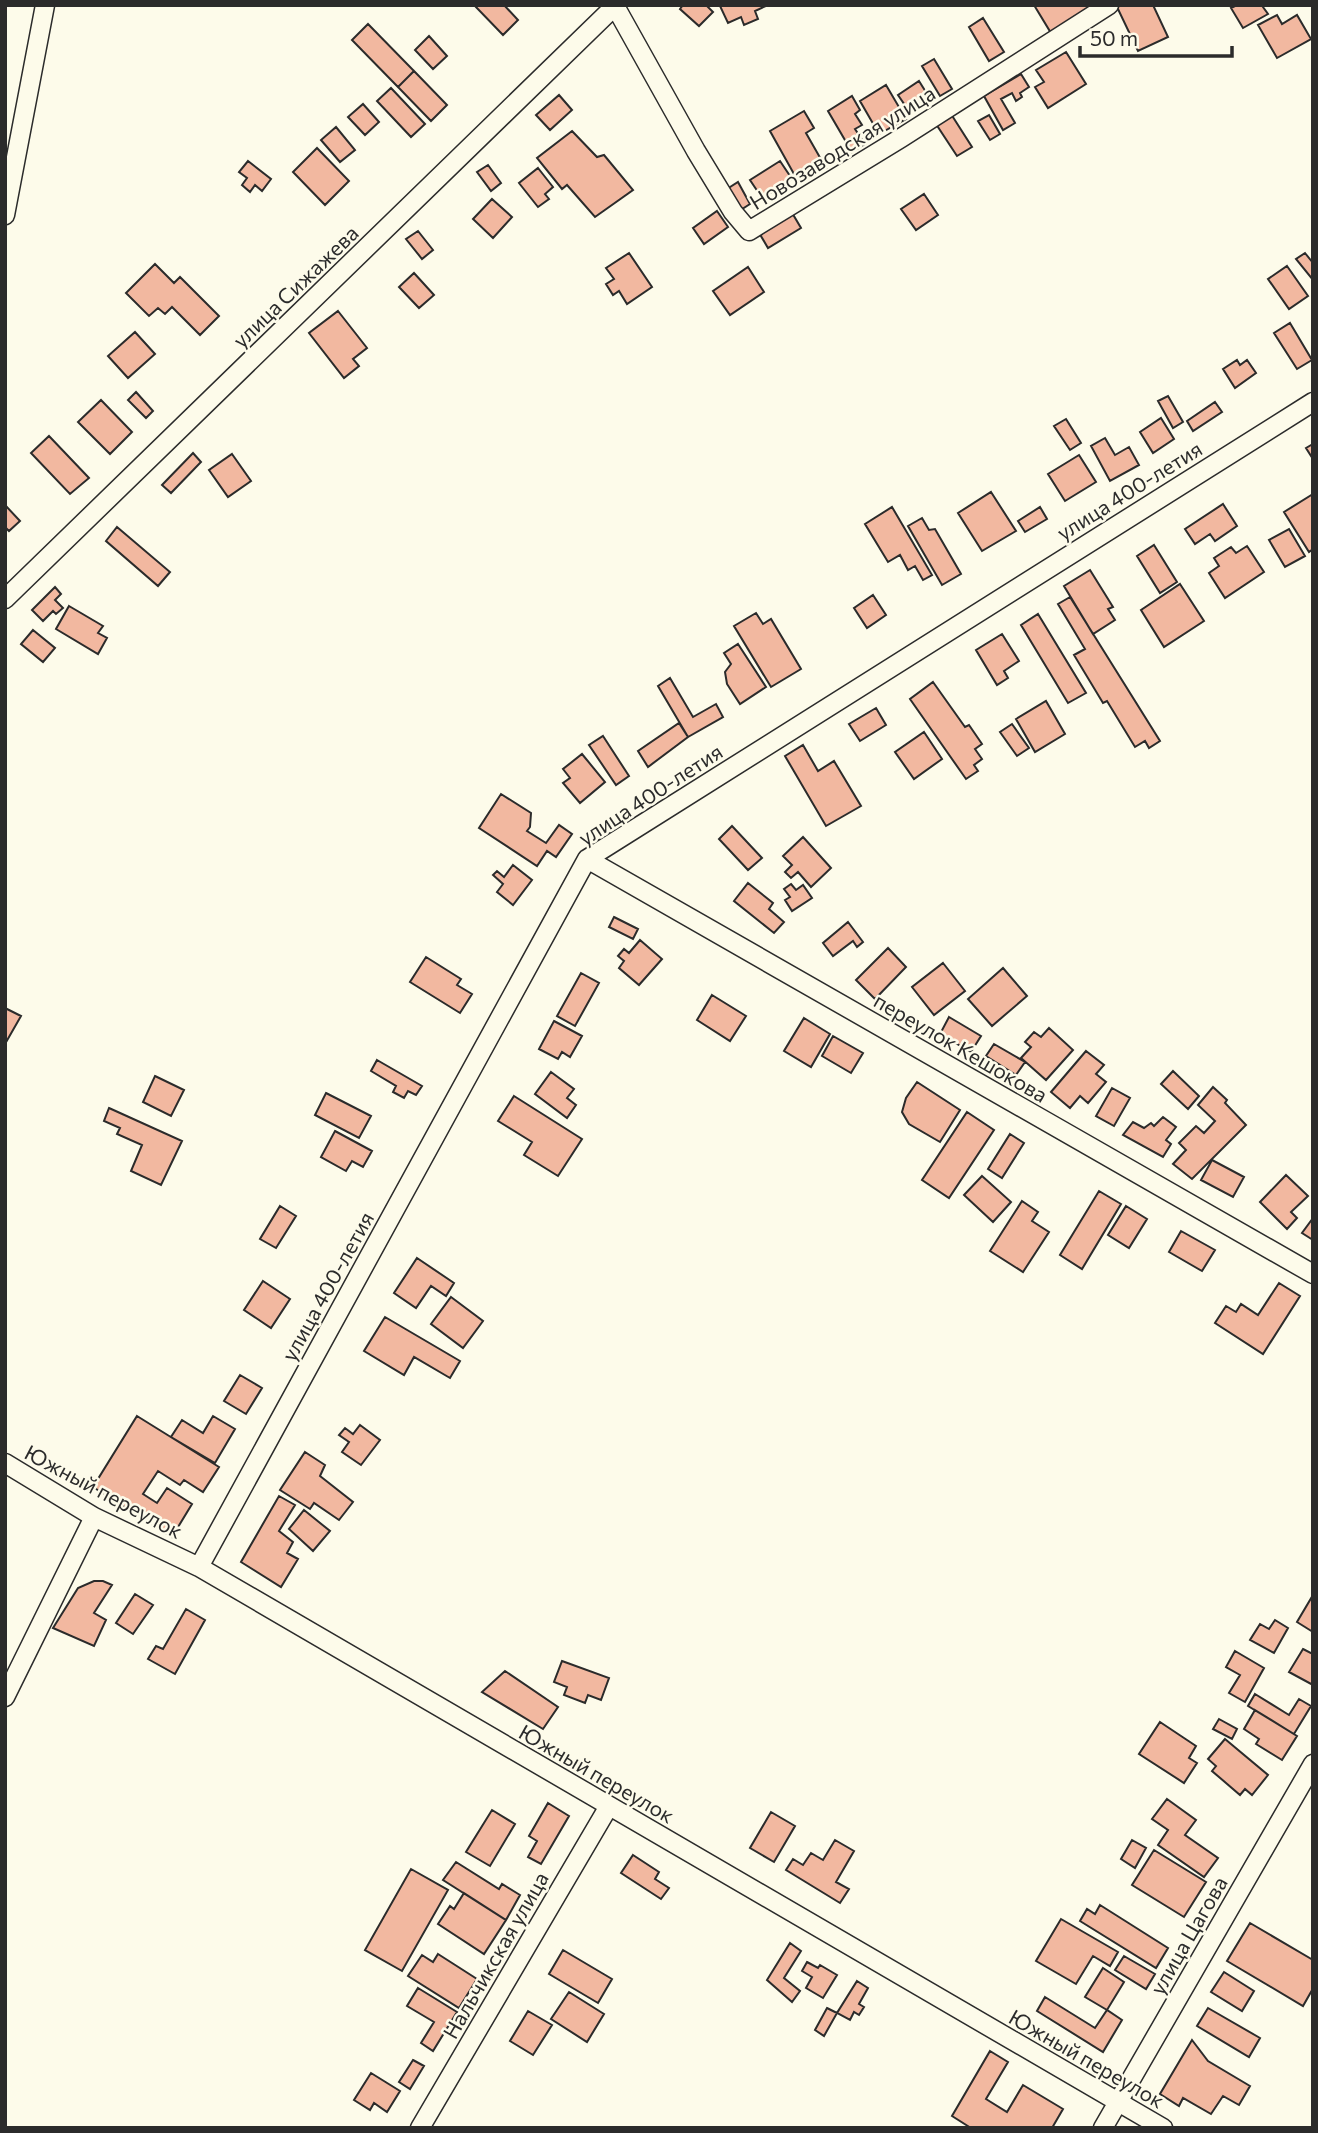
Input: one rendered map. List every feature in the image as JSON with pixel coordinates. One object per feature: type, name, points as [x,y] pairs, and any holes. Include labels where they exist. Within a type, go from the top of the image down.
[{"type":"street","points":[[5,215],[45,5]]},
{"type":"street","name":"Новозаводская улица","points":[[616,6],[696,151],[733,212],[750,231],[1109,5]]},
{"type":"street","name":"улица Сижажева","points":[[5,599],[616,6]]},
{"type":"street","name":"улица 400-летия","points":[[198,1567],[587,859],[1313,402]]},
{"type":"street","name":"переулок Кешокова","points":[[587,859],[1313,1275]]},
{"type":"street","name":"Южный переулок","points":[[5,1463],[94,1517],[198,1567],[1163,2128]]},
{"type":"street","points":[[5,1697],[94,1517]]},
{"type":"street","name":"улица Цагова","points":[[1103,2128],[1313,1764]]},
{"type":"street","name":"Нальчикская улица","points":[[420,2128],[609,1806]]},
{"type":"building","points":[[474,5],[504,5],[518,20],[503,35]]},
{"type":"building","points":[[683,5],[706,5],[713,12],[699,26],[680,9]]},
{"type":"building","points":[[768,5],[755,11],[758,19],[744,25],[741,17],[728,23],[720,6]]},
{"type":"building","points":[[1034,5],[1095,5],[1051,33]]},
{"type":"building","points":[[1153,5],[1168,37],[1138,51],[1117,7]]},
{"type":"building","points":[[1237,5],[1266,5],[1263,7],[1268,14],[1243,28],[1231,8]]},
{"type":"building","points":[[1277,15],[1282,24],[1297,15],[1311,39],[1277,58],[1258,25]]},
{"type":"building","points":[[983,18],[1004,52],[989,61],[969,27]]},
{"type":"building","points":[[368,24],[414,71],[398,87],[352,40]]},
{"type":"building","points":[[429,36],[447,56],[433,69],[415,50]]},
{"type":"building","points":[[1066,52],[1086,84],[1048,108],[1035,87],[1044,82],[1036,70]]},
{"type":"building","points":[[934,59],[952,89],[940,96],[922,66]]},
{"type":"building","points":[[414,71],[447,105],[431,121],[398,87]]},
{"type":"building","points":[[1021,74],[1029,87],[1020,93],[1022,97],[1016,101],[1012,93],[1001,99],[1015,123],[1003,130],[984,96]]},
{"type":"building","points":[[919,81],[929,97],[909,111],[898,95]]},
{"type":"building","points":[[886,85],[906,119],[879,134],[860,101]]},
{"type":"building","points":[[391,88],[425,124],[411,137],[377,101]]},
{"type":"building","points":[[559,95],[572,110],[550,130],[536,115]]},
{"type":"building","points":[[852,96],[860,110],[855,114],[862,125],[855,129],[865,144],[852,152],[828,111]]},
{"type":"building","points":[[363,104],[379,122],[365,135],[348,117]]},
{"type":"building","points":[[804,111],[814,128],[806,133],[826,168],[799,183],[770,131]]},
{"type":"building","points":[[951,114],[972,147],[957,156],[936,124]]},
{"type":"building","points":[[989,115],[1000,134],[990,140],[978,121]]},
{"type":"building","points":[[336,127],[355,150],[340,162],[321,140]]},
{"type":"building","points":[[572,131],[597,157],[604,155],[633,190],[595,217],[567,185],[562,189],[537,158]]},
{"type":"building","points":[[317,148],[349,181],[325,205],[293,172]]},
{"type":"building","points":[[248,161],[271,179],[262,191],[255,185],[250,192],[242,185],[247,178],[239,172]]},
{"type":"building","points":[[780,161],[792,179],[762,198],[750,180]]},
{"type":"building","points":[[488,165],[501,183],[491,191],[477,172]]},
{"type":"building","points":[[538,168],[553,187],[545,194],[549,199],[538,207],[519,183]]},
{"type":"building","points":[[738,182],[750,204],[739,211],[727,189]]},
{"type":"building","points":[[924,194],[938,215],[916,230],[901,209]]},
{"type":"building","points":[[492,199],[512,217],[493,238],[473,219]]},
{"type":"building","points":[[717,211],[728,227],[704,244],[693,228]]},
{"type":"building","points":[[791,211],[801,228],[768,248],[758,231]]},
{"type":"building","points":[[418,231],[433,250],[422,259],[406,239]]},
{"type":"building","points":[[629,253],[652,287],[627,304],[619,291],[613,295],[606,284],[614,279],[606,268]]},
{"type":"building","points":[[1305,253],[1313,263],[1313,280],[1296,259]]},
{"type":"building","points":[[155,264],[174,283],[180,277],[219,316],[200,335],[172,307],[165,314],[158,308],[149,316],[126,293]]},
{"type":"building","points":[[1287,266],[1308,296],[1289,309],[1268,279]]},
{"type":"building","points":[[748,267],[764,292],[730,315],[713,291]]},
{"type":"building","points":[[414,273],[434,295],[419,308],[399,287]]},
{"type":"building","points":[[338,311],[367,348],[353,359],[359,366],[344,378],[309,333]]},
{"type":"building","points":[[1290,323],[1312,360],[1297,369],[1274,333]]},
{"type":"building","points":[[135,332],[155,354],[128,378],[108,356]]},
{"type":"building","points":[[1237,360],[1240,365],[1247,360],[1256,373],[1235,388],[1223,369]]},
{"type":"building","points":[[136,392],[153,411],[146,418],[128,400]]},
{"type":"building","points":[[1168,396],[1183,422],[1173,428],[1158,401]]},
{"type":"building","points":[[101,400],[132,432],[110,454],[78,422]]},
{"type":"building","points":[[1215,402],[1222,412],[1193,431],[1187,421]]},
{"type":"building","points":[[1161,418],[1174,439],[1153,453],[1140,432]]},
{"type":"building","points":[[1066,419],[1081,443],[1070,450],[1054,426]]},
{"type":"building","points":[[49,436],[89,478],[70,494],[31,453]]},
{"type":"building","points":[[1105,438],[1115,455],[1129,447],[1139,465],[1110,481],[1091,446]]},
{"type":"building","points":[[1313,444],[1313,459],[1306,448]]},
{"type":"building","points":[[193,453],[201,462],[171,493],[162,485]]},
{"type":"building","points":[[232,454],[251,481],[228,497],[209,470]]},
{"type":"building","points":[[1079,455],[1096,482],[1065,501],[1048,474]]},
{"type":"building","points":[[991,492],[1016,531],[982,551],[958,513]]},
{"type":"building","points":[[1313,494],[1313,549],[1309,552],[1284,512]]},
{"type":"building","points":[[1223,504],[1237,526],[1215,541],[1210,534],[1195,544],[1185,529]]},
{"type":"building","points":[[5,505],[20,521],[9,531],[5,527]]},
{"type":"building","points":[[892,507],[932,575],[923,580],[915,566],[908,570],[900,555],[888,562],[865,524]]},
{"type":"building","points":[[1040,507],[1047,519],[1025,532],[1018,521]]},
{"type":"building","points":[[922,518],[929,530],[935,529],[961,574],[942,585],[908,526]]},
{"type":"building","points":[[117,527],[170,572],[158,586],[106,541]]},
{"type":"building","points":[[1289,529],[1305,556],[1285,567],[1269,540]]},
{"type":"building","points":[[1154,545],[1177,582],[1160,593],[1137,556]]},
{"type":"building","points":[[1247,546],[1264,572],[1225,598],[1209,573],[1219,566],[1214,558],[1231,547],[1236,553]]},
{"type":"building","points":[[1090,570],[1113,607],[1108,609],[1115,620],[1093,634],[1064,586]]},
{"type":"building","points":[[1180,584],[1204,621],[1164,647],[1141,610]]},
{"type":"building","points":[[55,587],[61,594],[55,600],[63,608],[56,614],[53,611],[43,621],[32,610]]},
{"type":"building","points":[[873,595],[886,615],[867,628],[854,608]]},
{"type":"building","points":[[1070,597],[1160,741],[1149,748],[1145,741],[1135,747],[1107,701],[1103,703],[1074,655],[1085,649],[1058,604]]},
{"type":"building","points":[[69,606],[103,626],[98,633],[107,638],[98,654],[56,629]]},
{"type":"building","points":[[756,613],[763,624],[771,619],[801,669],[771,687],[734,626]]},
{"type":"building","points":[[1038,614],[1086,693],[1068,703],[1021,625]]},
{"type":"building","points":[[33,630],[55,648],[43,662],[21,644]]},
{"type":"building","points":[[1002,634],[1019,661],[1004,671],[1008,678],[997,685],[976,650]]},
{"type":"building","points":[[738,644],[766,687],[740,704],[727,684],[725,672],[731,664],[724,653]]},
{"type":"building","points":[[670,678],[693,717],[716,704],[723,717],[688,737],[658,686]]},
{"type":"building","points":[[933,682],[965,727],[969,725],[982,744],[975,749],[982,759],[974,765],[978,771],[966,779],[910,699]]},
{"type":"building","points":[[1046,701],[1065,734],[1035,752],[1016,719]]},
{"type":"building","points":[[876,708],[886,725],[860,741],[849,724]]},
{"type":"building","points":[[679,723],[688,737],[648,767],[638,751]]},
{"type":"building","points":[[1012,724],[1029,748],[1017,756],[1000,732]]},
{"type":"building","points":[[924,732],[942,759],[914,779],[895,752]]},
{"type":"building","points":[[603,736],[629,776],[616,785],[589,745]]},
{"type":"building","points":[[803,745],[818,771],[834,761],[861,806],[826,826],[785,756]]},
{"type":"building","points":[[582,754],[605,782],[580,803],[563,783],[570,778],[563,769]]},
{"type":"building","points":[[501,794],[531,813],[527,831],[546,843],[559,825],[572,834],[556,857],[547,851],[537,866],[479,828]]},
{"type":"building","points":[[732,826],[762,858],[748,870],[719,839]]},
{"type":"building","points":[[803,837],[831,868],[811,887],[798,872],[791,878],[785,872],[792,865],[783,856]]},
{"type":"building","points":[[513,865],[532,880],[513,905],[497,892],[503,884],[493,875],[497,871],[504,877]]},
{"type":"building","points":[[748,883],[773,903],[769,909],[784,922],[774,933],[734,901]]},
{"type":"building","points":[[791,884],[796,890],[803,885],[812,898],[792,911],[785,900],[790,897],[784,889]]},
{"type":"building","points":[[614,917],[638,929],[633,939],[609,927]]},
{"type":"building","points":[[848,922],[863,942],[857,947],[853,941],[833,956],[823,943]]},
{"type":"building","points":[[640,940],[662,959],[639,985],[619,968],[624,961],[618,956],[624,949],[629,953]]},
{"type":"building","points":[[888,948],[906,967],[875,999],[856,980]]},
{"type":"building","points":[[426,957],[461,979],[457,985],[472,994],[460,1013],[410,982]]},
{"type":"building","points":[[943,963],[965,991],[934,1015],[912,987]]},
{"type":"building","points":[[1003,968],[1027,996],[992,1026],[968,999]]},
{"type":"building","points":[[581,973],[599,983],[575,1026],[557,1016]]},
{"type":"building","points":[[712,995],[746,1016],[730,1041],[697,1020]]},
{"type":"building","points":[[5,1008],[21,1016],[5,1044]]},
{"type":"building","points":[[949,1017],[981,1036],[971,1052],[940,1034]]},
{"type":"building","points":[[804,1018],[830,1034],[811,1067],[784,1051]]},
{"type":"building","points":[[554,1021],[582,1036],[570,1057],[562,1052],[558,1059],[539,1049]]},
{"type":"building","points":[[1049,1028],[1073,1050],[1046,1080],[1021,1058],[1031,1047],[1025,1042],[1034,1032],[1041,1037]]},
{"type":"building","points":[[833,1036],[863,1053],[851,1073],[822,1056]]},
{"type":"building","points":[[994,1044],[1025,1062],[1016,1075],[986,1056]]},
{"type":"building","points":[[1086,1051],[1104,1065],[1096,1074],[1106,1082],[1088,1103],[1080,1096],[1070,1108],[1051,1092]]},
{"type":"building","points":[[377,1060],[422,1086],[416,1095],[408,1091],[404,1098],[393,1092],[396,1086],[371,1071]]},
{"type":"building","points":[[1173,1071],[1199,1096],[1188,1109],[1161,1084]]},
{"type":"building","points":[[551,1072],[574,1089],[567,1098],[576,1105],[567,1118],[535,1094]]},
{"type":"building","points":[[155,1076],[184,1090],[171,1116],[143,1102]]},
{"type":"building","points":[[917,1082],[960,1110],[940,1142],[909,1124],[902,1112],[906,1098]]},
{"type":"building","points":[[1213,1087],[1246,1125],[1192,1179],[1173,1164],[1186,1150],[1179,1143],[1196,1126],[1204,1133],[1215,1121],[1198,1105]]},
{"type":"building","points":[[1112,1088],[1130,1098],[1114,1126],[1096,1116]]},
{"type":"building","points":[[326,1093],[371,1116],[359,1138],[315,1115]]},
{"type":"building","points":[[514,1096],[582,1139],[558,1176],[524,1155],[532,1142],[498,1121]]},
{"type":"building","points":[[109,1108],[182,1141],[161,1185],[131,1171],[142,1145],[117,1134],[120,1128],[104,1121]]},
{"type":"building","points":[[967,1112],[994,1130],[949,1198],[922,1180]]},
{"type":"building","points":[[1163,1117],[1176,1127],[1166,1140],[1171,1144],[1163,1157],[1123,1135],[1133,1122],[1144,1128],[1151,1123],[1154,1126]]},
{"type":"building","points":[[335,1131],[372,1151],[363,1167],[352,1161],[346,1171],[321,1157]]},
{"type":"building","points":[[1010,1134],[1024,1143],[1002,1178],[988,1169]]},
{"type":"building","points":[[1212,1160],[1244,1177],[1233,1197],[1201,1180]]},
{"type":"building","points":[[1286,1175],[1308,1196],[1291,1212],[1297,1218],[1287,1229],[1260,1202]]},
{"type":"building","points":[[982,1176],[1011,1202],[993,1222],[964,1195]]},
{"type":"building","points":[[1099,1191],[1121,1204],[1082,1269],[1060,1255]]},
{"type":"building","points":[[1022,1201],[1038,1212],[1032,1221],[1049,1232],[1023,1272],[990,1251]]},
{"type":"building","points":[[280,1206],[296,1216],[276,1248],[260,1239]]},
{"type":"building","points":[[1126,1206],[1147,1219],[1129,1248],[1108,1235]]},
{"type":"building","points":[[1313,1218],[1313,1240],[1302,1233]]},
{"type":"building","points":[[1181,1231],[1215,1250],[1202,1271],[1169,1252]]},
{"type":"building","points":[[417,1258],[454,1283],[446,1296],[431,1286],[416,1308],[394,1293]]},
{"type":"building","points":[[263,1281],[290,1299],[271,1328],[244,1310]]},
{"type":"building","points":[[1279,1283],[1300,1296],[1263,1354],[1215,1323],[1226,1306],[1236,1312],[1241,1304],[1258,1315]]},
{"type":"building","points":[[451,1297],[483,1321],[463,1348],[431,1324]]},
{"type":"building","points":[[385,1317],[460,1361],[450,1378],[414,1357],[404,1375],[364,1351]]},
{"type":"building","points":[[240,1375],[262,1388],[246,1414],[224,1401]]},
{"type":"building","points":[[137,1416],[219,1467],[203,1492],[184,1480],[180,1485],[158,1471],[143,1494],[157,1503],[167,1488],[192,1504],[172,1537],[93,1487]]},
{"type":"building","points":[[213,1416],[235,1429],[215,1463],[171,1437],[182,1420],[203,1433]]},
{"type":"building","points":[[360,1425],[380,1440],[361,1465],[342,1452],[349,1442],[339,1435],[345,1428],[353,1434]]},
{"type":"building","points":[[305,1452],[325,1465],[320,1476],[353,1502],[339,1520],[314,1503],[310,1509],[280,1490]]},
{"type":"building","points":[[279,1496],[295,1505],[279,1531],[293,1542],[287,1553],[298,1559],[281,1587],[241,1562]]},
{"type":"building","points":[[304,1510],[330,1531],[313,1551],[289,1529]]},
{"type":"building","points":[[94,1581],[112,1585],[94,1613],[106,1620],[94,1646],[53,1628],[78,1588]]},
{"type":"building","points":[[135,1594],[153,1605],[133,1634],[116,1623]]},
{"type":"building","points":[[1313,1595],[1313,1632],[1297,1622]]},
{"type":"building","points":[[186,1609],[205,1620],[175,1674],[148,1659],[156,1646],[163,1649]]},
{"type":"building","points":[[1275,1620],[1288,1628],[1274,1653],[1250,1640],[1260,1624],[1269,1629]]},
{"type":"building","points":[[1303,1649],[1313,1654],[1313,1685],[1289,1672]]},
{"type":"building","points":[[1235,1651],[1264,1668],[1245,1702],[1229,1693],[1240,1675],[1226,1667]]},
{"type":"building","points":[[562,1661],[609,1678],[601,1700],[588,1695],[585,1703],[564,1695],[567,1687],[554,1682]]},
{"type":"building","points":[[505,1671],[558,1707],[543,1729],[482,1692]]},
{"type":"building","points":[[1255,1694],[1289,1715],[1299,1699],[1311,1706],[1294,1734],[1248,1706]]},
{"type":"building","points":[[1255,1710],[1297,1736],[1282,1760],[1256,1744],[1259,1739],[1244,1729]]},
{"type":"building","points":[[1219,1719],[1237,1729],[1232,1739],[1213,1729]]},
{"type":"building","points":[[1160,1722],[1196,1746],[1189,1758],[1197,1763],[1184,1783],[1139,1754]]},
{"type":"building","points":[[1225,1739],[1268,1775],[1252,1795],[1245,1789],[1240,1795],[1212,1771],[1216,1766],[1208,1759]]},
{"type":"building","points":[[1167,1799],[1196,1820],[1185,1835],[1218,1858],[1204,1877],[1158,1845],[1168,1830],[1152,1819]]},
{"type":"building","points":[[548,1803],[569,1816],[541,1864],[528,1857],[537,1841],[529,1836]]},
{"type":"building","points":[[492,1810],[515,1824],[490,1866],[466,1852]]},
{"type":"building","points":[[771,1812],[795,1826],[774,1862],[750,1848]]},
{"type":"building","points":[[835,1840],[854,1851],[836,1882],[849,1889],[840,1903],[786,1870],[793,1859],[803,1865],[811,1853],[823,1860]]},
{"type":"building","points":[[1132,1840],[1146,1848],[1135,1868],[1121,1859]]},
{"type":"building","points":[[1154,1850],[1206,1882],[1184,1917],[1132,1885]]},
{"type":"building","points":[[633,1855],[659,1872],[655,1879],[669,1888],[661,1899],[621,1873]]},
{"type":"building","points":[[456,1862],[499,1889],[502,1884],[520,1895],[506,1920],[443,1880]]},
{"type":"building","points":[[411,1869],[448,1890],[402,1971],[365,1950]]},
{"type":"building","points":[[464,1893],[506,1920],[484,1954],[438,1924],[450,1906],[454,1909]]},
{"type":"building","points":[[1100,1905],[1168,1948],[1156,1968],[1080,1921],[1087,1909],[1095,1914]]},
{"type":"building","points":[[1061,1919],[1118,1952],[1110,1966],[1093,1956],[1076,1984],[1036,1961]]},
{"type":"building","points":[[1250,1923],[1313,1960],[1313,1994],[1311,1992],[1303,2006],[1227,1961]]},
{"type":"building","points":[[790,1943],[801,1951],[784,1978],[800,1991],[792,2002],[767,1980]]},
{"type":"building","points":[[563,1950],[612,1979],[598,2003],[549,1974]]},
{"type":"building","points":[[438,1954],[477,1979],[459,2008],[408,1976],[422,1955],[433,1962]]},
{"type":"building","points":[[1124,1956],[1155,1974],[1146,1989],[1115,1970]]},
{"type":"building","points":[[807,1962],[818,1968],[820,1965],[837,1975],[823,1998],[806,1988],[812,1977],[802,1971]]},
{"type":"building","points":[[1103,1968],[1124,1982],[1107,2010],[1085,1997]]},
{"type":"building","points":[[1224,1972],[1254,1991],[1242,2011],[1211,1992]]},
{"type":"building","points":[[857,1981],[868,1988],[859,2004],[864,2007],[859,2015],[854,2012],[850,2020],[837,2013]]},
{"type":"building","points":[[418,1988],[457,2012],[433,2051],[421,2043],[434,2022],[407,2006]]},
{"type":"building","points":[[569,1992],[604,2014],[587,2042],[551,2019]]},
{"type":"building","points":[[1045,1997],[1095,2028],[1107,2010],[1122,2020],[1103,2052],[1037,2011]]},
{"type":"building","points":[[827,2008],[837,2013],[824,2036],[815,2030]]},
{"type":"building","points":[[1208,2008],[1260,2038],[1249,2057],[1197,2026]]},
{"type":"building","points":[[528,2011],[552,2025],[533,2055],[510,2041]]},
{"type":"building","points":[[1192,2040],[1208,2061],[1250,2086],[1239,2105],[1223,2096],[1211,2114],[1183,2098],[1179,2106],[1160,2094]]},
{"type":"building","points":[[990,2051],[1008,2062],[986,2099],[1007,2112],[1023,2085],[1063,2109],[1052,2128],[971,2128],[952,2116]]},
{"type":"building","points":[[413,2060],[424,2066],[410,2089],[399,2082]]},
{"type":"building","points":[[371,2073],[400,2091],[387,2112],[374,2103],[370,2110],[354,2100]]}]
